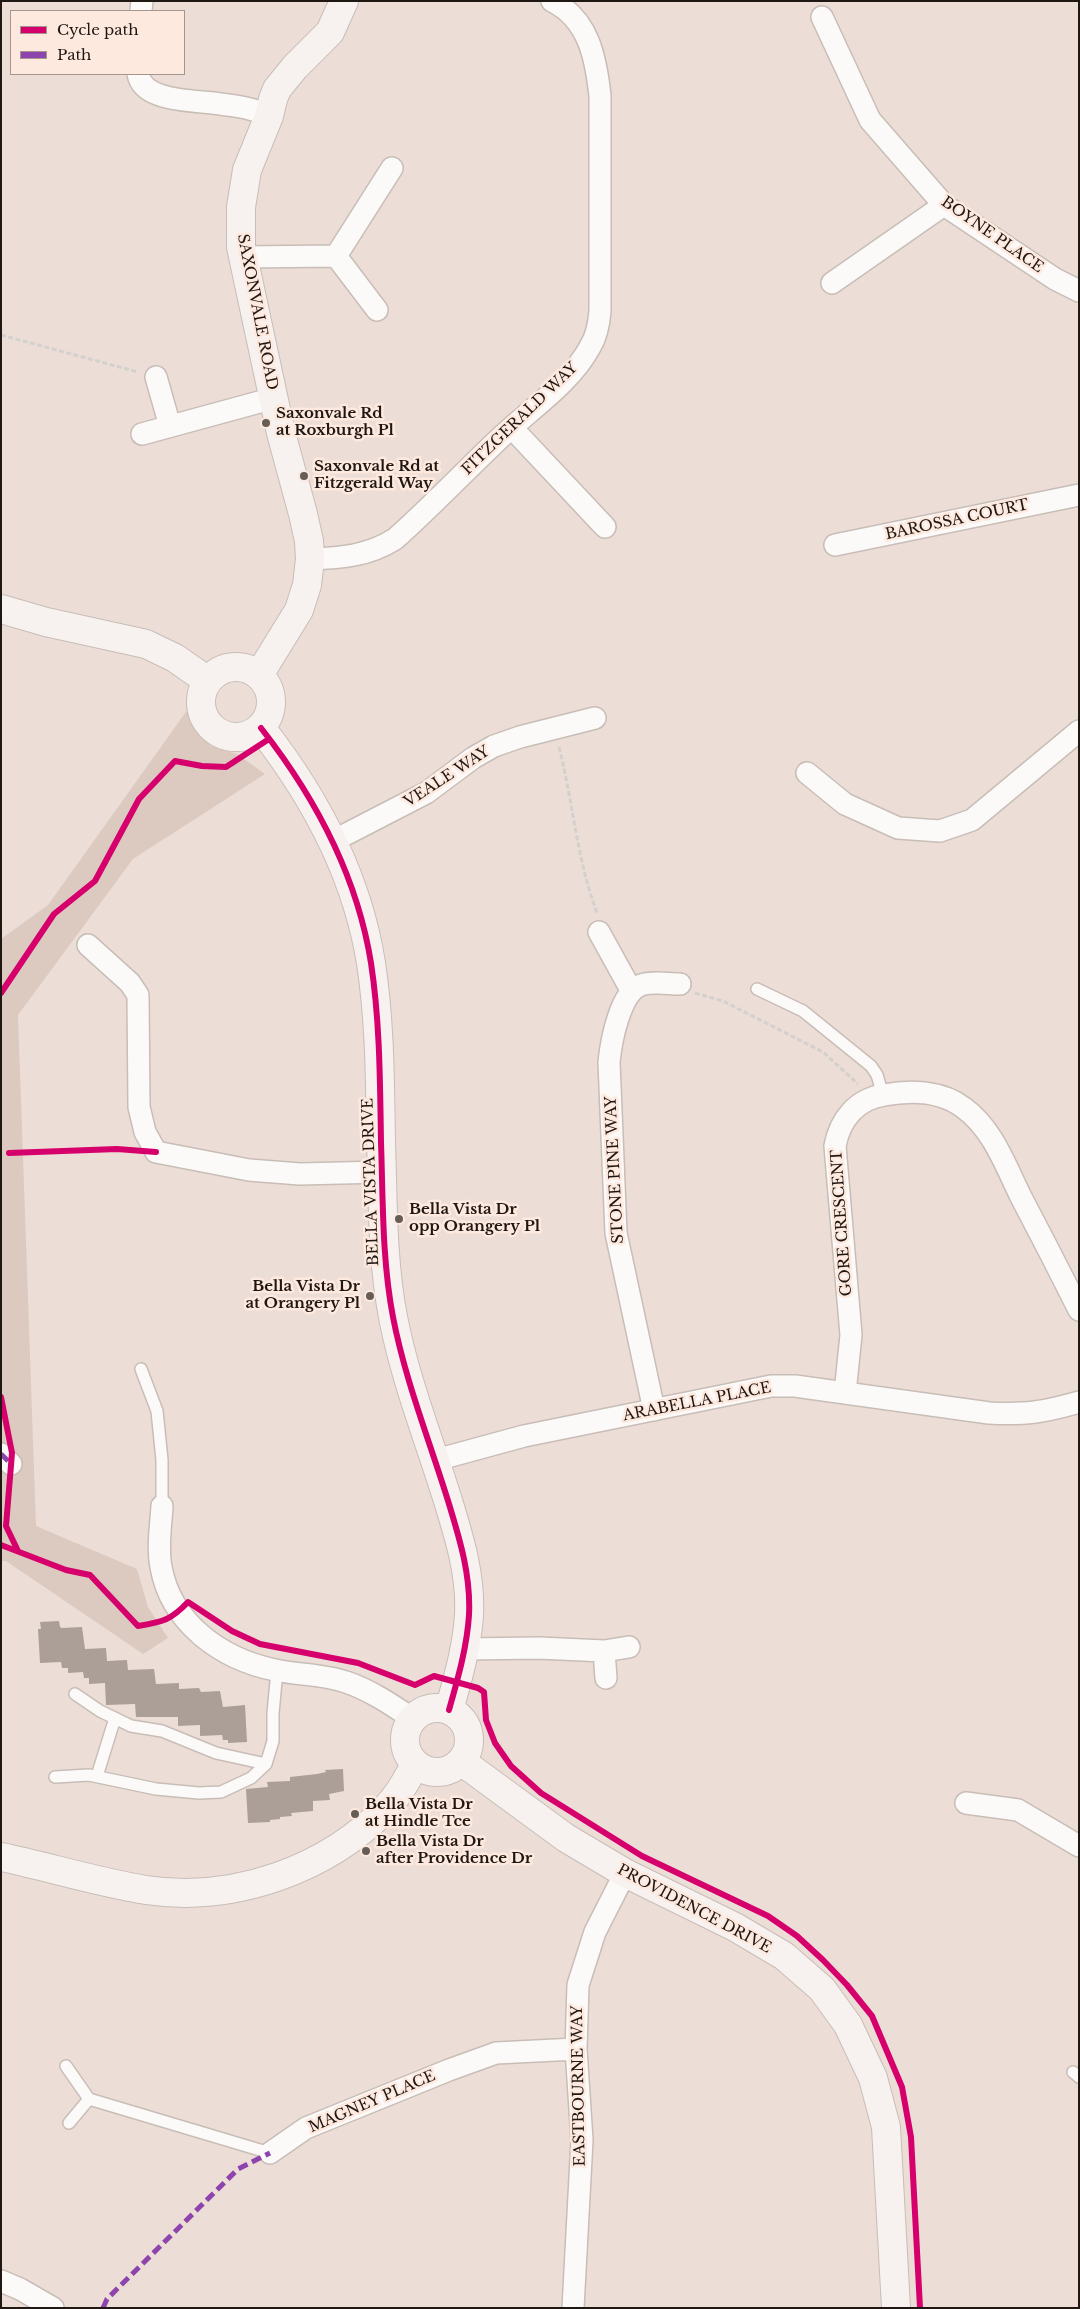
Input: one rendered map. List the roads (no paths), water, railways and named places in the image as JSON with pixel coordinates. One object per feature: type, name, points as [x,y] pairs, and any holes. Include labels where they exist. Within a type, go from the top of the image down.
[{"type":"street","name":"SAXONVALE ROAD","points":[[259,675],[299,610],[307,585],[310,559],[305,523],[281,433],[243,257],[240,227],[243,188],[252,153],[269,116],[277,89],[330,32],[344,1]]},
{"type":"street","name":"SAXONVALE ROAD","points":[[269,116],[337,41],[348,24],[358,1]]},
{"type":"street","name":"FITZGERALD WAY","points":[[310,559],[354,556],[377,549],[395,539],[562,382],[590,348],[599,328],[600,96],[597,66],[592,47],[582,27],[562,6],[552,1]]},
{"type":"street","name":"BOYNE PLACE","points":[[822,17],[870,120],[944,205],[1055,279],[1079,291]]},
{"type":"street","points":[[138,75],[143,85],[164,97],[248,108],[269,116]]},
{"type":"street","points":[[336,256],[392,168]]},
{"type":"street","points":[[832,283],[944,205]]},
{"type":"street","points":[[243,257],[336,256]]},
{"type":"street","points":[[336,256],[377,310]]},
{"type":"street","points":[[156,377],[170,426]]},
{"type":"street","points":[[142,434],[274,398]]},
{"type":"street","points":[[512,428],[605,527]]},
{"type":"street","name":"BAROSSA COURT","points":[[835,545],[1079,495]]},
{"type":"street","points":[[1,609],[46,622],[146,644],[175,658],[208,681]]},
{"type":"street","points":[[234,667],[246,668],[259,675],[268,686],[272,703],[268,716],[261,728],[239,738],[226,736],[214,730],[207,723],[201,707],[203,690],[208,681],[219,671],[234,667]]},
{"type":"street","name":"VEALE WAY","points":[[333,841],[426,793],[473,758],[494,746],[520,737],[595,718]]},
{"type":"street","name":"BELLA VISTA DRIVE","points":[[261,728],[296,776],[333,841],[352,890],[371,962],[377,1022],[385,1256],[393,1317],[466,1566],[469,1614],[465,1649],[449,1710]]},
{"type":"street","points":[[807,773],[845,804],[898,828],[940,831],[972,820],[1079,731]]},
{"type":"street","points":[[599,932],[631,990],[641,984],[680,984]]},
{"type":"street","points":[[88,945],[130,983],[138,995],[140,1107],[145,1132],[156,1152],[249,1170],[300,1174],[382,1172]]},
{"type":"street","name":"STONE PINE WAY","points":[[631,990],[624,1003],[617,1024],[611,1044],[609,1062],[614,1207],[616,1234],[654,1410]]},
{"type":"street","name":"GORE CRESCENT","points":[[845,1393],[850,1335],[836,1146],[843,1122],[851,1112],[860,1103],[878,1096],[900,1092],[923,1092],[939,1096],[963,1107],[975,1117],[994,1143],[1079,1310]]},
{"type":"street","name":"ARABELLA PLACE","points":[[436,1460],[524,1436],[771,1386],[795,1386],[989,1413],[1021,1415],[1079,1402]]},
{"type":"street","points":[[162,1506],[160,1565],[165,1586],[179,1612],[194,1629],[214,1646],[258,1666],[350,1683],[388,1702],[413,1719]]},
{"type":"street","points":[[465,1649],[539,1648],[604,1651],[629,1647]]},
{"type":"street","points":[[604,1651],[606,1678]]},
{"type":"street","points":[[433,1708],[449,1710],[464,1723],[469,1736],[468,1749],[461,1761],[456,1766],[443,1772],[428,1772],[416,1765],[405,1746],[406,1731],[413,1719],[418,1714],[433,1708]]},
{"type":"street","name":"PROVIDENCE DRIVE","points":[[461,1761],[566,1838],[625,1874],[735,1927],[784,1956],[822,1989],[848,2025],[874,2078],[886,2127],[896,2308]]},
{"type":"street","points":[[1,1857],[164,1892],[214,1891],[259,1883],[313,1862],[371,1822],[389,1805],[416,1765]]},
{"type":"street","points":[[966,1803],[1018,1810],[1079,1846]]},
{"type":"street","name":"EASTBOURNE WAY","points":[[573,2308],[582,2140],[576,2049],[578,1985],[595,1932],[625,1874]]},
{"type":"street","name":"MAGNEY PLACE","points":[[270,2153],[306,2128],[472,2061],[496,2053],[576,2049]]},
{"type":"street","points":[[1,2281],[20,2288],[53,2308]]},
{"type":"lane","points":[[757,990],[803,1011],[871,1066],[877,1075],[878,1096]]},
{"type":"lane","points":[[141,1369],[157,1411],[162,1460],[162,1506]]},
{"type":"lane","points":[[55,1777],[98,1776],[156,1789],[199,1793],[222,1792],[251,1778],[266,1764],[273,1741],[273,1713],[277,1671]]},
{"type":"lane","points":[[75,1694],[131,1726],[162,1731],[216,1753],[266,1764]]},
{"type":"lane","points":[[98,1776],[115,1718]]},
{"type":"lane","points":[[66,2066],[89,2099],[69,2123]]},
{"type":"lane","name":"MAGNEY PLACE","points":[[89,2099],[270,2153]]},
{"type":"place","name":"Saxonvale Rd at Roxburgh Pl","points":[[266,423]]},
{"type":"place","name":"Saxonvale Rd at Fitzgerald Way","points":[[304,476]]},
{"type":"place","name":"Bella Vista Dr opp Orangery Pl","points":[[399,1219]]},
{"type":"place","name":"Bella Vista Dr at Orangery Pl","points":[[370,1296]]},
{"type":"place","name":"Bella Vista Dr at Hindle Tce","points":[[355,1814]]},
{"type":"place","name":"Bella Vista Dr after Providence Dr","points":[[366,1851]]}]
